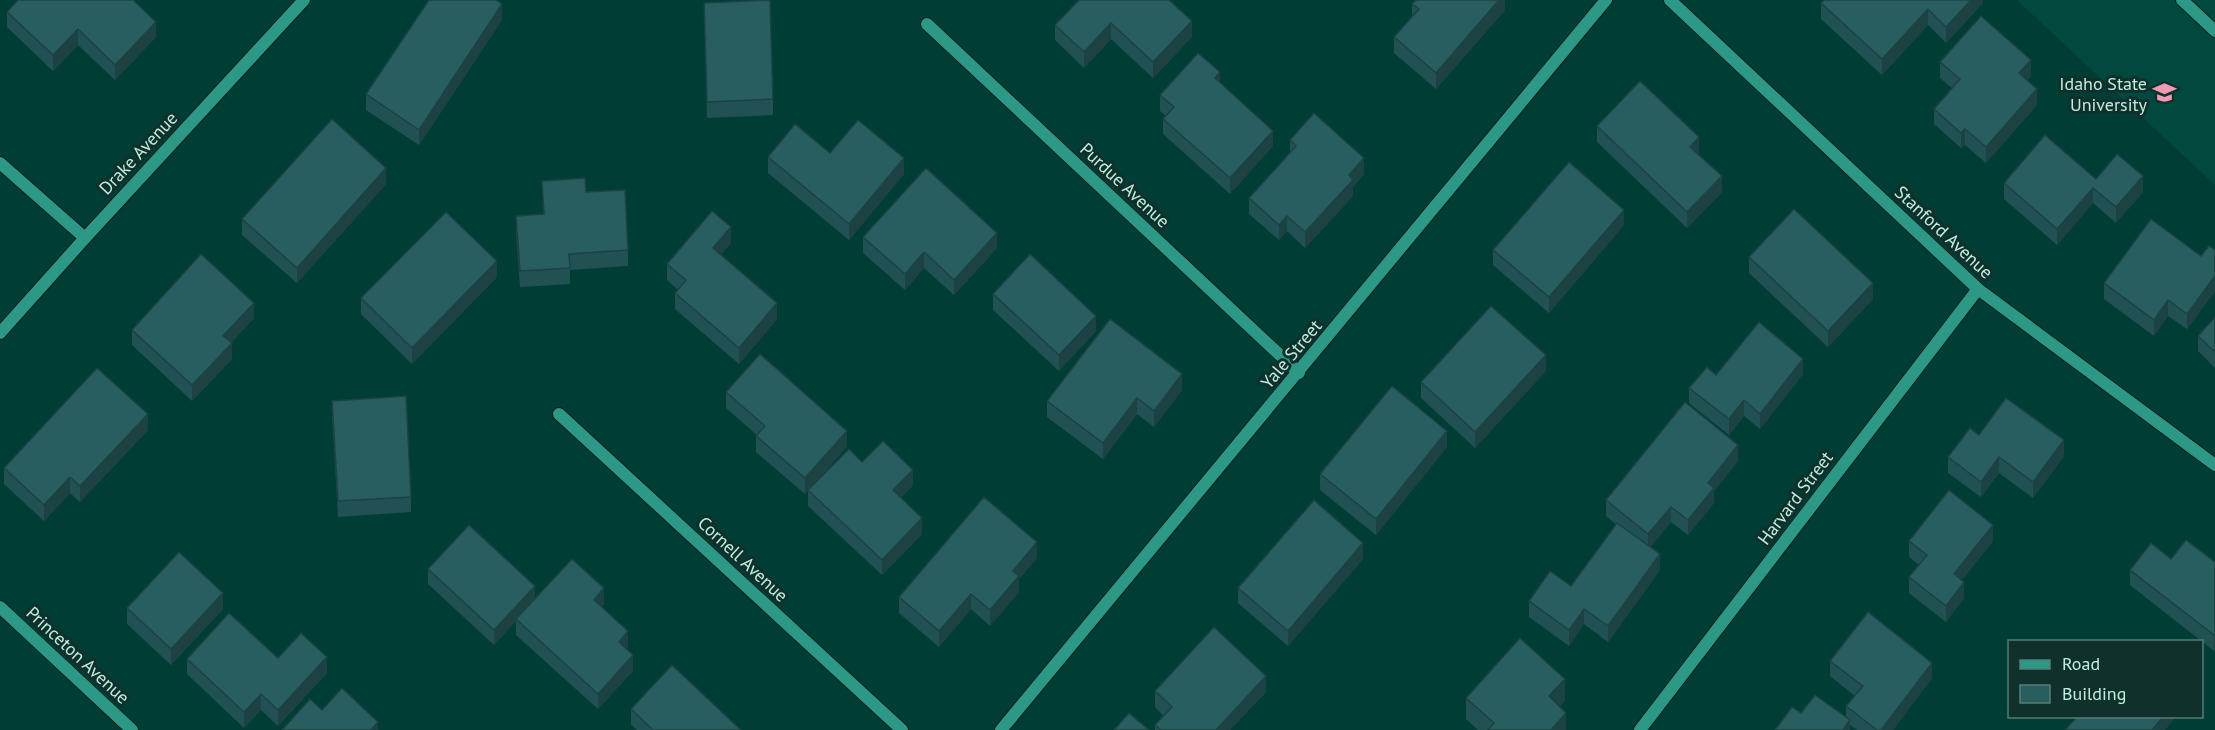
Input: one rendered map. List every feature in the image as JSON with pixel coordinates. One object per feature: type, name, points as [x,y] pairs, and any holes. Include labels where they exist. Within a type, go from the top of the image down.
[{"type":"street","name":"Drake Avenue","points":[[0,333],[304,0]]},
{"type":"street","name":"Yale Street","points":[[1001,730],[1606,0]]},
{"type":"street","name":"Stanford Avenue","points":[[1670,0],[1978,289],[2215,465]]},
{"type":"street","points":[[2182,0],[2215,32]]},
{"type":"street","name":"Purdue Avenue","points":[[927,24],[1299,373]]},
{"type":"street","points":[[0,162],[85,238]]},
{"type":"street","name":"Harvard Street","points":[[1640,730],[1978,289]]},
{"type":"street","name":"Cornell Avenue","points":[[559,414],[902,730]]},
{"type":"street","name":"Princeton Avenue","points":[[0,607],[132,730]]},
{"type":"shaded area","name":"Idaho State University","points":[[2017,0],[2215,0],[2215,185]]},
{"type":"building","points":[[18,0],[133,0],[156,22],[115,65],[78,29],[53,55],[7,12]]},
{"type":"building","points":[[429,0],[496,0],[502,4],[419,130],[366,94]]},
{"type":"building","points":[[770,0],[773,99],[707,102],[704,3]]},
{"type":"building","points":[[1079,0],[1169,0],[1192,21],[1153,62],[1111,23],[1084,52],[1055,25]]},
{"type":"building","points":[[1416,0],[1499,0],[1436,73],[1394,37],[1419,9],[1412,4]]},
{"type":"building","points":[[1824,0],[1971,0],[1946,27],[1928,9],[1882,59],[1821,3]]},
{"type":"building","points":[[1981,16],[2031,60],[2019,73],[2037,89],[1986,147],[1965,129],[1961,133],[1934,109],[1960,79],[1940,62]]},
{"type":"building","points":[[1198,53],[1220,72],[1215,78],[1273,131],[1230,178],[1163,119],[1174,107],[1160,95]]},
{"type":"building","points":[[1640,81],[1699,137],[1690,147],[1722,176],[1687,212],[1597,126]]},
{"type":"building","points":[[1314,113],[1364,158],[1349,175],[1353,180],[1305,232],[1287,216],[1279,225],[1249,198],[1296,146],[1290,140]]},
{"type":"building","points":[[332,119],[386,168],[297,268],[242,219]]},
{"type":"building","points":[[858,120],[904,158],[849,224],[768,157],[795,124],[830,153]]},
{"type":"building","points":[[2045,135],[2096,179],[2117,154],[2143,176],[2116,207],[2093,188],[2057,229],[2004,183]]},
{"type":"building","points":[[1569,162],[1624,210],[1549,297],[1493,250]]},
{"type":"building","points":[[926,168],[997,233],[954,280],[924,252],[905,274],[863,237]]},
{"type":"building","points":[[585,178],[586,192],[625,190],[628,250],[569,254],[570,268],[520,271],[516,216],[544,214],[542,181]]},
{"type":"building","points":[[1794,209],[1873,283],[1828,331],[1749,257]]},
{"type":"building","points":[[712,211],[731,227],[713,248],[777,303],[739,348],[675,293],[686,280],[667,264]]},
{"type":"building","points":[[446,212],[497,261],[412,348],[361,298]]},
{"type":"building","points":[[2151,219],[2201,256],[2209,246],[2215,250],[2215,276],[2187,314],[2168,300],[2154,320],[2104,283]]},
{"type":"building","points":[[201,254],[254,303],[223,336],[232,343],[192,385],[132,330]]},
{"type":"building","points":[[1030,254],[1096,316],[1059,355],[993,294]]},
{"type":"building","points":[[1491,306],[1546,355],[1475,432],[1421,382]]},
{"type":"building","points":[[2215,317],[2215,352],[2198,336]]},
{"type":"building","points":[[1110,319],[1182,374],[1154,411],[1137,398],[1103,443],[1047,401]]},
{"type":"building","points":[[1759,322],[1803,359],[1760,414],[1744,400],[1729,419],[1689,388],[1707,367],[1716,375]]},
{"type":"building","points":[[760,354],[847,431],[805,478],[756,436],[765,426],[726,392]]},
{"type":"building","points":[[97,368],[148,414],[80,486],[70,477],[44,505],[4,468]]},
{"type":"building","points":[[1392,386],[1447,431],[1376,519],[1320,474]]},
{"type":"building","points":[[406,396],[411,497],[338,501],[332,401]]},
{"type":"building","points":[[2006,398],[2064,440],[2033,482],[1999,457],[1981,482],[1948,457],[1970,428],[1979,435]]},
{"type":"building","points":[[1685,402],[1738,445],[1708,483],[1714,488],[1688,520],[1671,507],[1648,534],[1606,500]]},
{"type":"building","points":[[883,441],[913,470],[893,490],[922,518],[882,560],[808,490],[849,449],[862,462]]},
{"type":"building","points":[[1949,490],[1993,525],[1954,574],[1964,582],[1946,606],[1909,577],[1927,555],[1909,541]]},
{"type":"building","points":[[984,497],[1037,542],[1013,571],[1019,576],[990,610],[971,594],[939,631],[899,597]]},
{"type":"building","points":[[1314,500],[1363,543],[1288,631],[1238,588]]},
{"type":"building","points":[[1617,523],[1660,554],[1608,626],[1584,609],[1569,630],[1529,601],[1550,571],[1571,586]]},
{"type":"building","points":[[469,525],[535,586],[494,630],[428,569]]},
{"type":"building","points":[[2186,540],[2215,562],[2214,635],[2130,570],[2151,543],[2171,559]]},
{"type":"building","points":[[179,552],[223,593],[171,649],[127,608]]},
{"type":"building","points":[[572,559],[604,588],[594,600],[628,631],[619,642],[633,655],[598,694],[516,619]]},
{"type":"building","points":[[1868,612],[1932,663],[1881,730],[1877,730],[1846,706],[1863,686],[1830,661]]},
{"type":"building","points":[[229,613],[278,658],[301,633],[327,657],[278,710],[261,694],[244,712],[187,659]]},
{"type":"building","points":[[1214,627],[1266,676],[1216,730],[1161,730],[1155,725],[1172,707],[1155,691]]},
{"type":"building","points":[[1520,638],[1565,679],[1549,696],[1566,713],[1551,730],[1488,730],[1494,723],[1466,698]]},
{"type":"building","points":[[672,665],[741,730],[653,730],[631,709]]},
{"type":"building","points":[[342,688],[378,722],[371,730],[282,730],[310,699],[322,710]]},
{"type":"building","points":[[1815,695],[1850,720],[1843,730],[1775,730],[1792,707],[1801,713]]},
{"type":"building","points":[[1129,713],[1149,730],[1114,730]]},
{"type":"building","points":[[2076,718],[2162,718],[2152,730],[2065,730]]},
{"type":"place","name":"Idaho State University","points":[[2165,93]]}]
